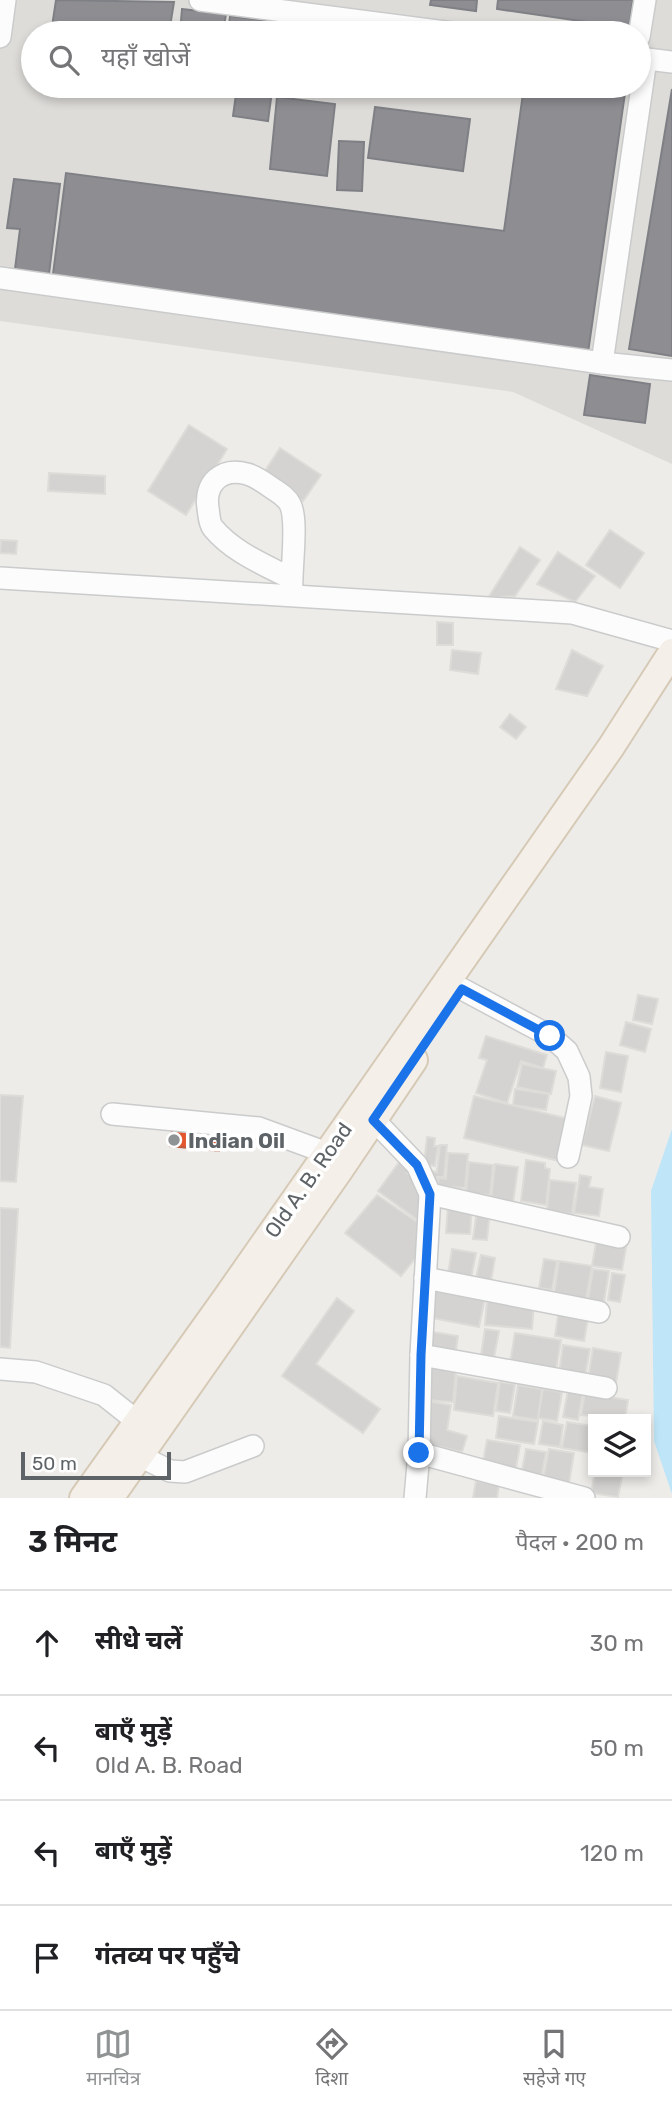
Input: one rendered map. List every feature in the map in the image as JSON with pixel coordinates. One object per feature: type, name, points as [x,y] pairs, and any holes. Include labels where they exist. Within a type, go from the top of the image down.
[{"type":"main road","name":"Old A. B. Road","points":[[83,1498],[611,747],[672,652]]},
{"type":"main road","name":"Old A. B. Road","points":[[110,1498],[672,684]]},
{"type":"street","points":[[0,37],[5,0]]},
{"type":"street","points":[[200,0],[361,21]]},
{"type":"street","points":[[642,21],[645,0]]},
{"type":"street","points":[[651,59],[672,62]]},
{"type":"street","points":[[602,363],[637,98]]},
{"type":"street","points":[[0,278],[602,363],[672,370]]},
{"type":"street","points":[[227,472],[247,474],[290,502],[294,514],[291,587],[242,553],[211,526],[207,502],[209,488],[217,476],[227,472]]},
{"type":"street","points":[[0,578],[291,587],[572,613],[672,641]]},
{"type":"street","points":[[462,989],[550,1036],[567,1051],[579,1077],[581,1096],[568,1157]]},
{"type":"street","points":[[112,1114],[259,1128],[327,1153]]},
{"type":"street","points":[[373,1120],[417,1165],[430,1194],[415,1498]]},
{"type":"street","points":[[430,1194],[619,1237]]},
{"type":"street","points":[[425,1278],[599,1312]]},
{"type":"street","points":[[421,1355],[606,1388]]},
{"type":"street","points":[[0,1369],[36,1372],[104,1395],[138,1422]]},
{"type":"street","points":[[140,1456],[170,1471],[186,1472],[253,1446]]},
{"type":"street","points":[[419,1453],[584,1498]]},
{"type":"shaded area","points":[[0,0],[672,0],[672,464],[513,392],[0,321]]},
{"type":"water","points":[[672,1129],[672,1494],[654,1441],[651,1191]]},
{"type":"building: दुकानें","points":[[173,1124],[222,1129],[219,1151],[170,1146]]},
{"type":"building: उद्योग","points":[[56,0],[174,2],[171,21],[53,21]]},
{"type":"building: उद्योग","points":[[431,0],[477,0],[476,11],[430,5]]},
{"type":"building: उद्योग","points":[[498,0],[633,0],[630,21],[580,21],[497,9]]},
{"type":"building: उद्योग","points":[[182,9],[226,14],[225,21],[181,21]]},
{"type":"building: उद्योग","points":[[230,16],[270,21],[229,21]]},
{"type":"building: उद्योग","points":[[672,89],[672,356],[629,349]]},
{"type":"building: उद्योग","points":[[235,98],[271,98],[268,121],[233,116]]},
{"type":"building: उद्योग","points":[[277,98],[335,104],[327,176],[270,169]]},
{"type":"building: उद्योग","points":[[522,98],[624,98],[588,353],[52,282],[66,173],[504,231]]},
{"type":"building: उद्योग","points":[[375,107],[470,119],[463,171],[368,158]]},
{"type":"building: उद्योग","points":[[339,141],[364,142],[362,191],[337,190]]},
{"type":"building: उद्योग","points":[[14,179],[60,184],[49,274],[15,269],[20,229],[7,228]]},
{"type":"building: उद्योग","points":[[590,375],[650,384],[645,423],[584,415]]},
{"type":"building: अन्य","points":[[189,425],[227,449],[186,515],[148,491]]},
{"type":"building: अन्य","points":[[280,448],[321,475],[303,501],[263,474]]},
{"type":"building: अन्य","points":[[49,473],[105,476],[105,494],[48,491]]},
{"type":"building: अन्य","points":[[610,530],[644,553],[620,588],[586,565]]},
{"type":"building: अन्य","points":[[1,540],[17,541],[16,554],[0,553]]},
{"type":"building: अन्य","points":[[520,547],[540,560],[515,596],[488,598]]},
{"type":"building: अन्य","points":[[558,552],[595,576],[575,602],[537,584]]},
{"type":"building: अन्य","points":[[437,622],[453,623],[453,645],[437,645]]},
{"type":"building: अन्य","points":[[452,650],[481,653],[478,674],[450,670]]},
{"type":"building: अन्य","points":[[572,650],[603,666],[587,696],[556,689]]},
{"type":"building: अन्य","points":[[510,714],[526,727],[516,739],[500,727]]},
{"type":"building: अन्य","points":[[638,995],[658,999],[652,1024],[633,1020]]},
{"type":"building: अन्य","points":[[626,1022],[651,1029],[645,1052],[620,1045]]},
{"type":"building: अन्य","points":[[486,1036],[547,1055],[543,1068],[521,1061],[507,1103],[476,1093],[487,1060],[479,1058]]},
{"type":"building: अन्य","points":[[606,1052],[628,1056],[621,1092],[600,1088]]},
{"type":"building: अन्य","points":[[522,1064],[556,1071],[551,1094],[517,1087]]},
{"type":"building: अन्य","points":[[515,1089],[549,1094],[546,1110],[513,1105]]},
{"type":"building: अन्य","points":[[0,1095],[23,1096],[16,1182],[0,1181]]},
{"type":"building: अन्य","points":[[474,1096],[569,1119],[559,1161],[464,1138]]},
{"type":"building: अन्य","points":[[595,1096],[621,1103],[609,1151],[582,1145]]},
{"type":"building: अन्य","points":[[427,1137],[435,1138],[434,1146],[438,1146],[435,1166],[424,1164]]},
{"type":"building: अन्य","points":[[440,1145],[447,1145],[444,1177],[437,1177],[436,1186],[430,1171],[437,1172]]},
{"type":"building: अन्य","points":[[448,1153],[468,1154],[465,1188],[438,1186],[438,1178],[446,1179]]},
{"type":"building: अन्य","points":[[526,1160],[545,1163],[545,1168],[550,1169],[546,1205],[521,1201]]},
{"type":"building: अन्य","points":[[400,1161],[412,1168],[407,1173],[424,1185],[423,1224],[378,1191]]},
{"type":"building: अन्य","points":[[469,1162],[493,1165],[490,1195],[466,1193]]},
{"type":"building: अन्य","points":[[495,1164],[518,1167],[513,1203],[491,1200]]},
{"type":"building: अन्य","points":[[580,1175],[591,1177],[589,1187],[603,1189],[599,1216],[574,1213]]},
{"type":"building: अन्य","points":[[550,1180],[576,1183],[572,1214],[547,1211]]},
{"type":"building: अन्य","points":[[377,1195],[420,1224],[423,1249],[401,1276],[345,1233]]},
{"type":"building: अन्य","points":[[448,1204],[472,1205],[470,1234],[446,1233]]},
{"type":"building: अन्य","points":[[0,1208],[18,1209],[10,1348],[0,1347]]},
{"type":"building: अन्य","points":[[477,1209],[490,1211],[487,1240],[473,1239]]},
{"type":"building: अन्य","points":[[597,1237],[627,1242],[622,1270],[592,1266]]},
{"type":"building: अन्य","points":[[452,1249],[476,1253],[471,1278],[448,1274]]},
{"type":"building: अन्य","points":[[481,1255],[495,1258],[491,1281],[476,1278]]},
{"type":"building: अन्य","points":[[544,1259],[557,1261],[552,1290],[539,1288]]},
{"type":"building: अन्य","points":[[559,1261],[592,1266],[586,1299],[554,1294]]},
{"type":"building: अन्य","points":[[593,1269],[609,1271],[604,1302],[588,1300]]},
{"type":"building: अन्य","points":[[612,1273],[625,1275],[620,1302],[608,1300]]},
{"type":"building: अन्य","points":[[430,1286],[485,1298],[479,1327],[427,1317]]},
{"type":"building: अन्य","points":[[337,1298],[354,1311],[316,1364],[380,1409],[363,1433],[282,1376]]},
{"type":"building: अन्य","points":[[487,1300],[534,1303],[532,1329],[485,1325]]},
{"type":"building: अन्य","points":[[559,1309],[589,1313],[584,1341],[555,1336]]},
{"type":"building: अन्य","points":[[485,1329],[499,1331],[494,1358],[481,1355]]},
{"type":"building: अन्य","points":[[427,1331],[458,1336],[455,1357],[424,1352]]},
{"type":"building: अन्य","points":[[515,1333],[561,1340],[555,1376],[509,1369]]},
{"type":"building: अन्य","points":[[563,1345],[590,1349],[585,1377],[559,1373]]},
{"type":"building: अन्य","points":[[593,1348],[621,1353],[616,1383],[588,1379]]},
{"type":"building: अन्य","points":[[429,1367],[456,1370],[453,1402],[426,1400]]},
{"type":"building: अन्य","points":[[457,1376],[498,1383],[493,1416],[454,1410]]},
{"type":"building: अन्य","points":[[500,1382],[515,1384],[510,1413],[496,1411]]},
{"type":"building: अन्य","points":[[518,1385],[542,1389],[538,1420],[513,1416]]},
{"type":"building: अन्य","points":[[543,1389],[562,1392],[557,1421],[538,1418]]},
{"type":"building: अन्य","points":[[568,1390],[583,1392],[578,1420],[563,1417]]},
{"type":"building: अन्य","points":[[585,1393],[628,1400],[626,1414],[581,1415]]},
{"type":"building: अन्य","points":[[427,1401],[451,1405],[447,1430],[467,1436],[462,1452],[428,1444]]},
{"type":"building: अन्य","points":[[499,1416],[538,1422],[534,1444],[496,1438]]},
{"type":"building: अन्य","points":[[543,1421],[563,1425],[560,1447],[539,1444]]},
{"type":"building: अन्य","points":[[567,1422],[588,1425],[588,1452],[562,1448]]},
{"type":"building: अन्य","points":[[487,1440],[520,1445],[515,1473],[482,1468]]},
{"type":"building: अन्य","points":[[526,1449],[546,1452],[541,1479],[521,1476]]},
{"type":"building: अन्य","points":[[549,1449],[574,1453],[568,1489],[542,1485]]},
{"type":"building: अन्य","points":[[594,1477],[622,1477],[618,1497],[591,1493]]},
{"type":"building: अन्य","points":[[476,1481],[499,1485],[497,1498],[473,1498]]},
{"type":"place","name":"Indian Oil","points":[[174,1140]]},
{"type":"route","points":[[419,1453],[421,1355],[430,1194],[417,1165],[373,1120],[462,989],[550,1036]]}]
